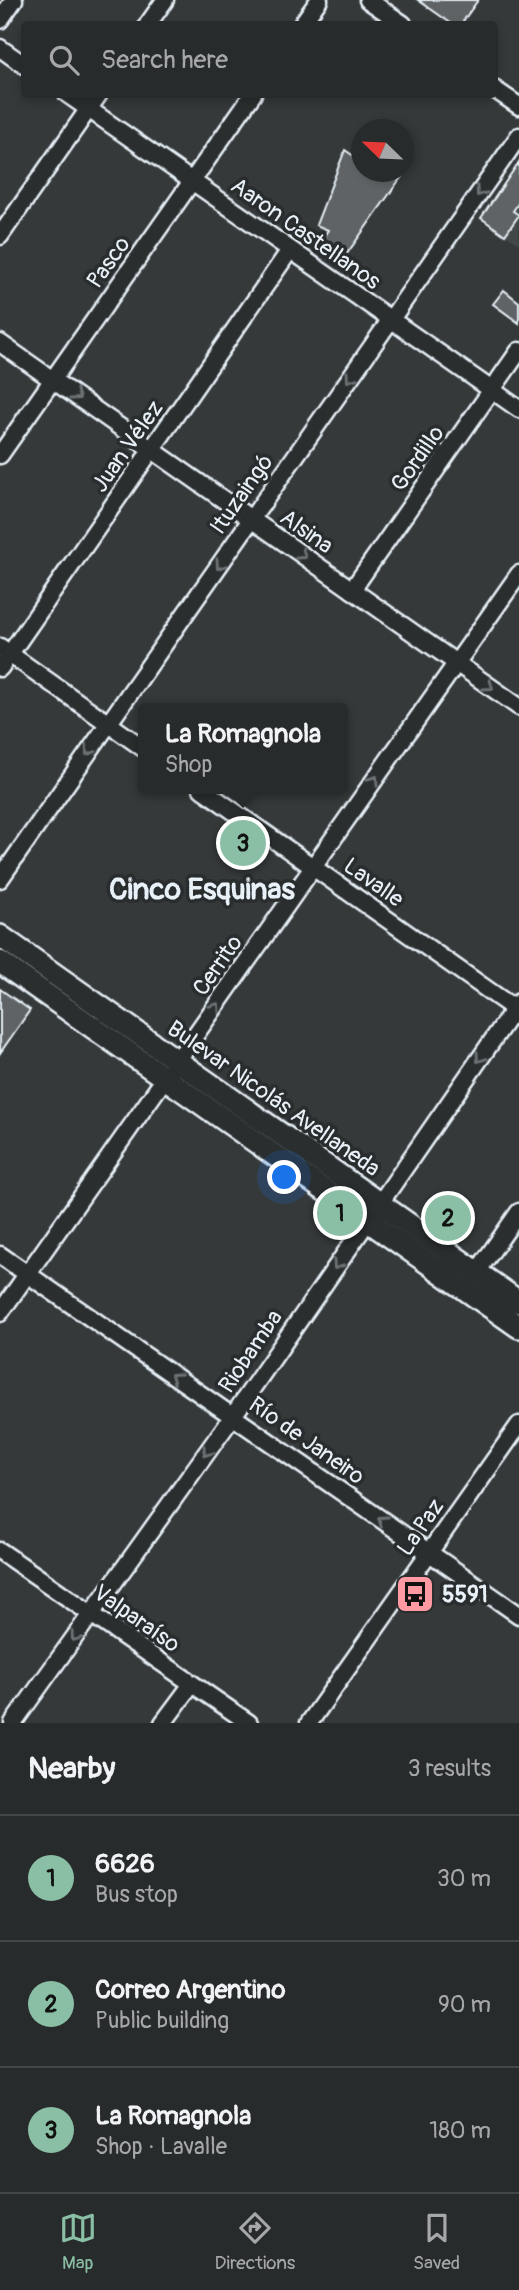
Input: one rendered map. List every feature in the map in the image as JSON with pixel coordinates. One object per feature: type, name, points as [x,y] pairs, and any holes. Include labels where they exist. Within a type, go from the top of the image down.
[{"type":"main road","name":"Bulevar Nicolás Avellaneda","points":[[0,936],[171,1071]]},
{"type":"main road","name":"Bulevar Nicolás Avellaneda","points":[[0,962],[171,1071],[373,1212],[519,1327]]},
{"type":"main road","name":"Bulevar Nicolás Avellaneda","points":[[373,1212],[477,1272],[519,1302]]},
{"type":"street","points":[[0,20],[14,0]]},
{"type":"street","points":[[150,21],[165,0]]},
{"type":"street","points":[[304,21],[319,0]]},
{"type":"street","points":[[368,0],[399,21]]},
{"type":"street","points":[[0,48],[21,63]]},
{"type":"street","points":[[498,91],[519,106]]},
{"type":"street","name":"Aaron Castellanos","points":[[72,98],[519,409]]},
{"type":"street","points":[[0,236],[96,98]]},
{"type":"street","name":"Pasco","points":[[0,455],[250,98]]},
{"type":"street","name":"Ituzaingó","points":[[0,879],[519,136]]},
{"type":"street","name":"Juan Vélez","points":[[0,668],[5,650],[152,450],[290,250]]},
{"type":"street","name":"Alsina","points":[[0,343],[519,707]]},
{"type":"street","name":"Gordillo","points":[[352,590],[519,351]]},
{"type":"street","name":"Cerrito","points":[[0,1313],[519,574]]},
{"type":"street","points":[[5,650],[138,744]]},
{"type":"street","name":"Lavalle","points":[[209,794],[517,1007]]},
{"type":"street","name":"Riobamba","points":[[13,1723],[233,1416],[517,1007]]},
{"type":"street","points":[[477,1272],[519,1212]]},
{"type":"street","name":"Río de Janeiro","points":[[0,1255],[519,1615]]},
{"type":"street","name":"La Paz","points":[[309,1723],[519,1425]]},
{"type":"street","name":"Valparaíso","points":[[0,1551],[249,1723]]},
{"type":"street","points":[[163,1723],[192,1684]]},
{"type":"shaded area","points":[[519,162],[519,244],[481,218]]},
{"type":"building","points":[[418,0],[478,0],[463,21],[448,21]]},
{"type":"building","points":[[345,150],[351,154],[351,182],[398,182],[341,262],[318,245],[328,230],[316,225]]},
{"type":"building","points":[[519,162],[519,202],[513,211],[519,215],[505,235],[481,218]]},
{"type":"building","points":[[504,290],[519,302],[519,323],[493,304]]},
{"type":"building","points":[[0,989],[30,1010],[0,1053]]},
{"type":"place","name":"La Romagnola","points":[[243,843]]},
{"type":"place","name":"6626","points":[[340,1213]]},
{"type":"place","name":"Correo Argentino","points":[[448,1218]]},
{"type":"place","name":"5591","points":[[415,1594]]},
{"type":"district","name":"Cinco Esquinas","points":[[202,889]]}]
